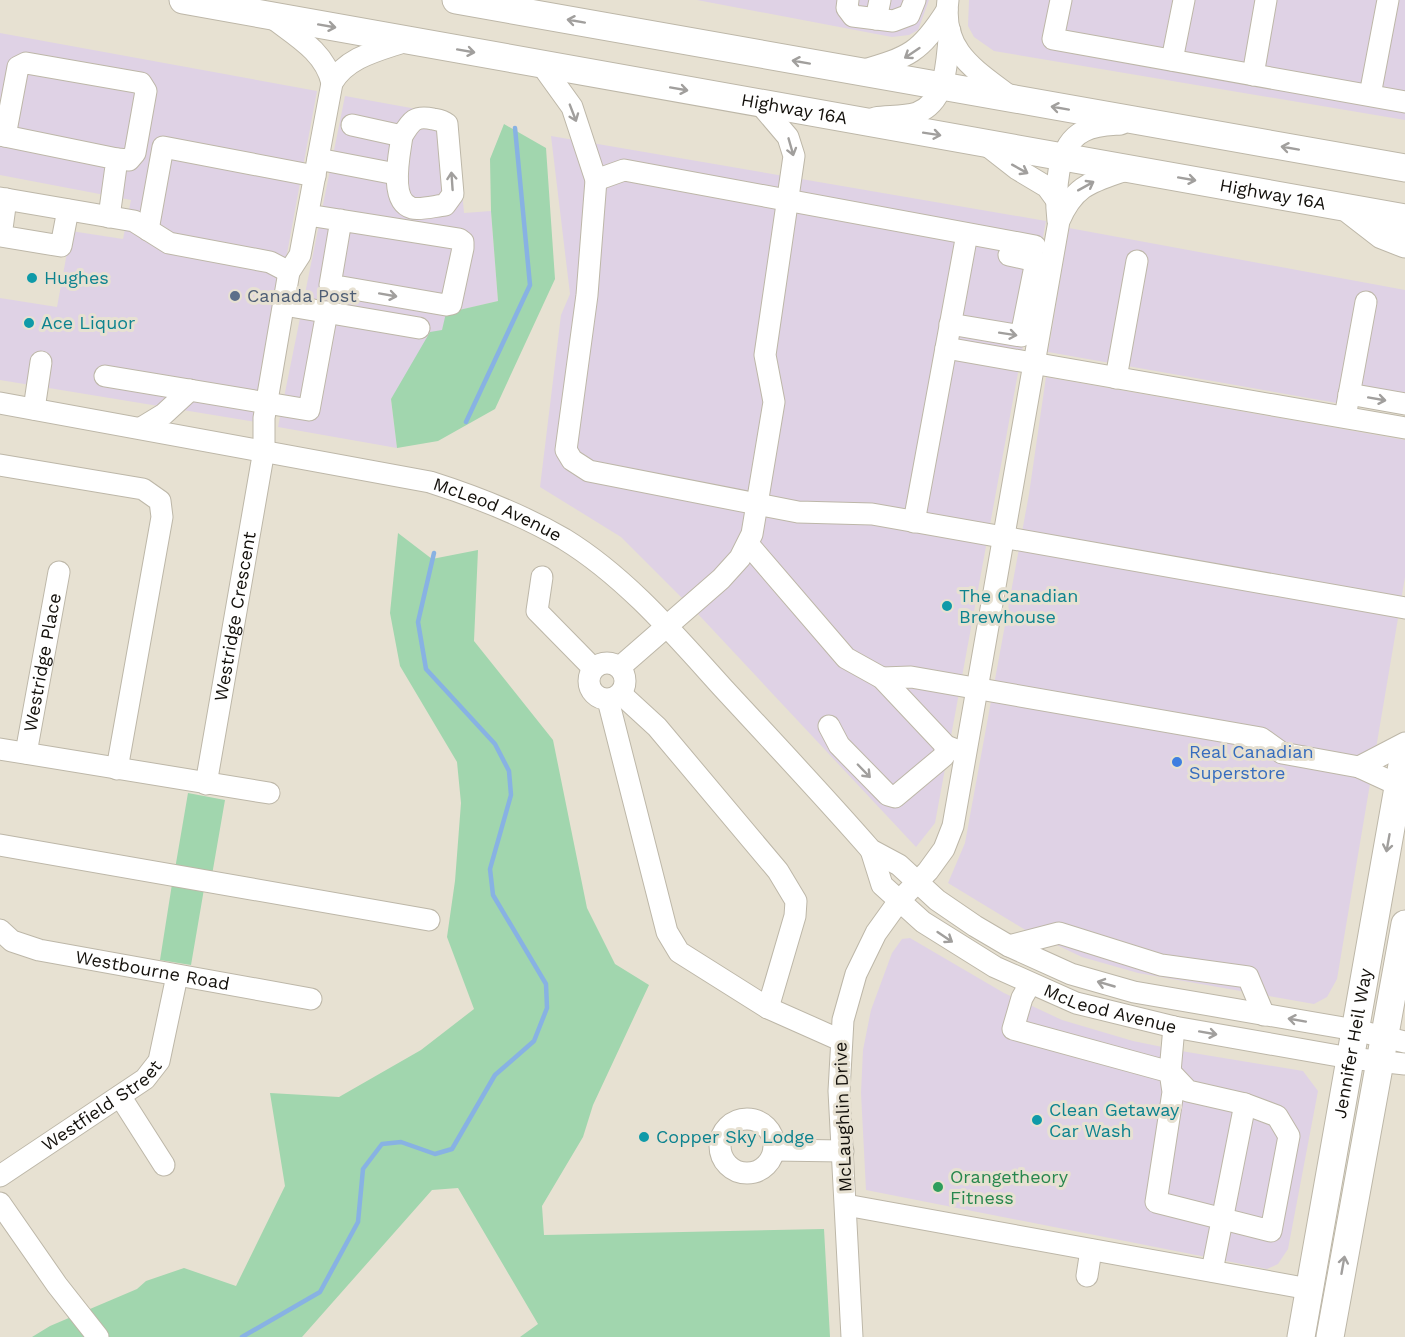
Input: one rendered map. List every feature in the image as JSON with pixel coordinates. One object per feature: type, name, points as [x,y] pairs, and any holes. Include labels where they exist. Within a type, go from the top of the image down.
[{"type":"main road","name":"Highway 16A","points":[[183,0],[1405,218]]},
{"type":"main road","points":[[456,0],[1138,122],[1401,165]]},
{"type":"main road","points":[[1347,208],[1382,236],[1405,244]]},
{"type":"main road","name":"Jennifer Heil Way","points":[[1301,1337],[1405,748]]},
{"type":"main road","name":"Jennifer Heil Way","points":[[1330,1337],[1393,1051],[1405,924]]},
{"type":"street","points":[[848,0],[847,8],[853,16],[878,9],[901,19],[909,15],[915,0]]},
{"type":"street","points":[[1061,0],[1053,39],[1405,102]]},
{"type":"street","points":[[1172,60],[1184,0]]},
{"type":"street","points":[[1253,75],[1266,0]]},
{"type":"street","points":[[1370,96],[1388,0]]},
{"type":"street","points":[[859,72],[902,59],[919,48],[933,33],[948,5]]},
{"type":"street","points":[[854,120],[918,112],[937,97],[942,87],[950,31],[948,5]]},
{"type":"street","points":[[270,16],[320,55],[329,71],[332,83]]},
{"type":"street","points":[[950,31],[959,54],[969,66],[1015,100]]},
{"type":"street","points":[[332,83],[337,74],[353,60],[409,40]]},
{"type":"street","points":[[26,63],[141,83],[146,91],[135,153],[129,160],[117,159],[2,135],[18,67],[26,63]]},
{"type":"street","points":[[541,64],[572,107],[596,180],[587,295],[566,450],[572,460],[589,471],[758,505],[809,513],[872,514],[1405,608]]},
{"type":"street","name":"Westridge Crescent","points":[[206,784],[264,450],[267,402],[284,305],[290,272],[300,255],[332,83]]},
{"type":"street","points":[[620,667],[721,579],[740,558],[748,544],[758,505],[774,402],[765,355],[794,156],[788,137],[760,104]]},
{"type":"street","points":[[420,116],[443,120],[448,129],[453,194],[451,200],[445,205],[414,208],[402,200],[396,174],[402,136],[410,122],[420,116]]},
{"type":"street","points":[[1059,221],[1055,198],[1069,144],[1081,132],[1094,127],[1138,122]]},
{"type":"street","points":[[352,125],[402,136]]},
{"type":"street","points":[[982,142],[1017,169],[1047,187],[1055,198]]},
{"type":"street","points":[[141,225],[163,147],[316,167],[396,174]]},
{"type":"street","points":[[109,217],[117,159]]},
{"type":"street","points":[[1059,221],[1074,192],[1087,183],[1129,169]]},
{"type":"street","points":[[596,180],[624,170],[789,202],[965,240],[1035,261],[1021,336],[950,324]]},
{"type":"street","points":[[68,210],[61,246],[0,236],[3,198],[109,217],[141,225],[169,243],[270,262],[290,272]]},
{"type":"street","points":[[308,215],[341,220],[459,239],[463,242],[463,248],[451,304],[330,285],[341,220]]},
{"type":"street","name":"McLaughlin Drive","points":[[852,1337],[839,1091],[840,1040],[848,999],[856,974],[876,933],[899,901],[928,872],[944,849],[952,826],[955,750],[977,689],[1001,538],[1059,221]]},
{"type":"street","points":[[965,240],[1035,246]]},
{"type":"street","points":[[914,522],[965,240]]},
{"type":"street","points":[[1116,378],[1137,261]]},
{"type":"street","points":[[1345,417],[1366,302]]},
{"type":"street","points":[[284,305],[419,328]]},
{"type":"street","points":[[105,376],[309,410],[327,312]]},
{"type":"street","points":[[946,348],[1405,428]]},
{"type":"street","points":[[34,409],[41,362]]},
{"type":"street","points":[[141,428],[164,414],[190,390]]},
{"type":"street","points":[[1349,394],[1405,404]]},
{"type":"street","name":"McLeod Avenue","points":[[0,403],[430,482],[486,500],[566,540],[614,576],[667,627],[871,850],[899,865],[946,907],[1009,946],[1071,974],[1134,992],[1355,1030],[1393,1051]]},
{"type":"street","points":[[0,465],[143,489],[159,501],[162,517],[117,769]]},
{"type":"street","points":[[748,544],[846,658],[882,678],[955,750],[944,756],[895,797],[888,795],[839,745],[829,726]]},
{"type":"street","name":"Westridge Place","points":[[26,753],[59,572]]},
{"type":"street","points":[[542,577],[537,611],[593,668]]},
{"type":"street","points":[[768,1008],[795,916],[796,901],[778,871],[657,727],[614,697],[594,695],[588,682],[593,668],[606,662],[620,667],[626,680],[614,697],[667,932],[679,952],[768,1008],[840,1040]]},
{"type":"street","points":[[882,678],[910,677],[1261,738],[1282,753],[1359,766],[1398,785]]},
{"type":"street","points":[[1359,766],[1405,743]]},
{"type":"street","points":[[0,749],[269,793]]},
{"type":"street","points":[[0,845],[429,920]]},
{"type":"street","name":"McLeod Avenue","points":[[871,850],[882,885],[922,922],[961,948],[1030,984],[1076,1003],[1174,1027],[1350,1058],[1393,1051]]},
{"type":"street","name":"Westbourne Road","points":[[0,930],[12,941],[39,950],[311,999]]},
{"type":"street","points":[[1009,946],[1059,933],[1161,965],[1248,977],[1264,1015]]},
{"type":"street","name":"Westfield Street","points":[[0,1176],[144,1079],[159,1061],[177,976]]},
{"type":"street","points":[[1030,984],[1022,998],[1013,1029],[1170,1072],[1188,1091],[1245,1104],[1277,1116],[1289,1136],[1271,1231],[1156,1202],[1173,1092],[1170,1072],[1174,1027]]},
{"type":"street","points":[[120,1096],[164,1165]]},
{"type":"street","points":[[1212,1271],[1245,1104]]},
{"type":"street","points":[[774,1150],[843,1151]]},
{"type":"street","points":[[0,1203],[57,1284],[98,1337]]},
{"type":"street","points":[[846,1205],[1309,1288]]},
{"type":"street","points":[[1087,1276],[1091,1250]]},
{"type":"shaded area","points":[[697,0],[929,0],[918,30],[909,35],[892,37]]},
{"type":"shaded area","points":[[969,0],[1405,0],[1405,120],[994,51],[974,37],[968,26]]},
{"type":"shaded area","points":[[0,33],[317,91],[256,422],[0,380],[0,298],[57,307],[71,231],[123,239],[131,200],[0,175]]},
{"type":"shaded area","points":[[345,96],[455,116],[464,213],[491,211],[498,301],[447,313],[442,331],[391,399],[397,448],[278,427]]},
{"type":"shaded area","points":[[551,136],[1046,221],[935,823],[916,847],[698,614],[621,537],[540,487],[561,315],[570,294]]},
{"type":"shaded area","points":[[1069,228],[1405,290],[1405,415],[1048,352]]},
{"type":"shaded area","name":"Real Canadian Superstore","points":[[1046,377],[1405,440],[1405,577],[1337,979],[1327,997],[1314,1004],[1138,973],[1082,957],[1027,931],[948,883],[965,843],[1029,494]]},
{"type":"shaded area","points":[[910,938],[1004,993],[1062,1020],[1133,1041],[1303,1071],[1318,1091],[1288,1249],[1278,1264],[1267,1269],[866,1190],[861,1093],[863,1050],[871,1010],[892,953],[902,939]]},
{"type":"green space","points":[[504,124],[546,148],[555,279],[495,409],[438,441],[397,448],[391,399],[430,332],[442,330],[446,313],[498,301],[491,211],[490,159]]},
{"type":"green space","points":[[398,533],[432,559],[478,550],[474,641],[553,740],[587,908],[615,964],[649,985],[593,1105],[583,1137],[542,1206],[544,1235],[824,1229],[830,1337],[520,1337],[538,1324],[458,1188],[432,1190],[302,1337],[32,1337],[50,1326],[137,1289],[146,1281],[184,1268],[236,1286],[285,1186],[270,1093],[339,1097],[421,1050],[474,1009],[447,937],[455,881],[461,803],[457,762],[400,666],[390,613]]},
{"type":"green space","points":[[188,793],[225,800],[212,875],[175,869]]},
{"type":"green space","points":[[172,884],[204,889],[191,965],[160,960]]},
{"type":"waterway","points":[[466,422],[530,285],[515,128]]},
{"type":"waterway","points":[[242,1337],[320,1292],[358,1222],[363,1169],[382,1144],[401,1142],[435,1154],[452,1149],[495,1075],[534,1041],[547,1008],[546,984],[493,895],[490,869],[511,795],[509,771],[495,744],[426,669],[418,622],[434,553]]},
{"type":"place","name":"Hughes","points":[[32,278]]},
{"type":"place","name":"Canada Post","points":[[235,296]]},
{"type":"place","name":"Ace Liquor","points":[[29,323]]},
{"type":"place","name":"The Canadian Brewhouse","points":[[947,606]]},
{"type":"place","name":"Real Canadian Superstore","points":[[1177,762]]},
{"type":"place","name":"Clean Getaway Car Wash","points":[[1037,1120]]},
{"type":"place","name":"Copper Sky Lodge","points":[[644,1137]]},
{"type":"place","name":"Orangetheory Fitness","points":[[938,1187]]}]
